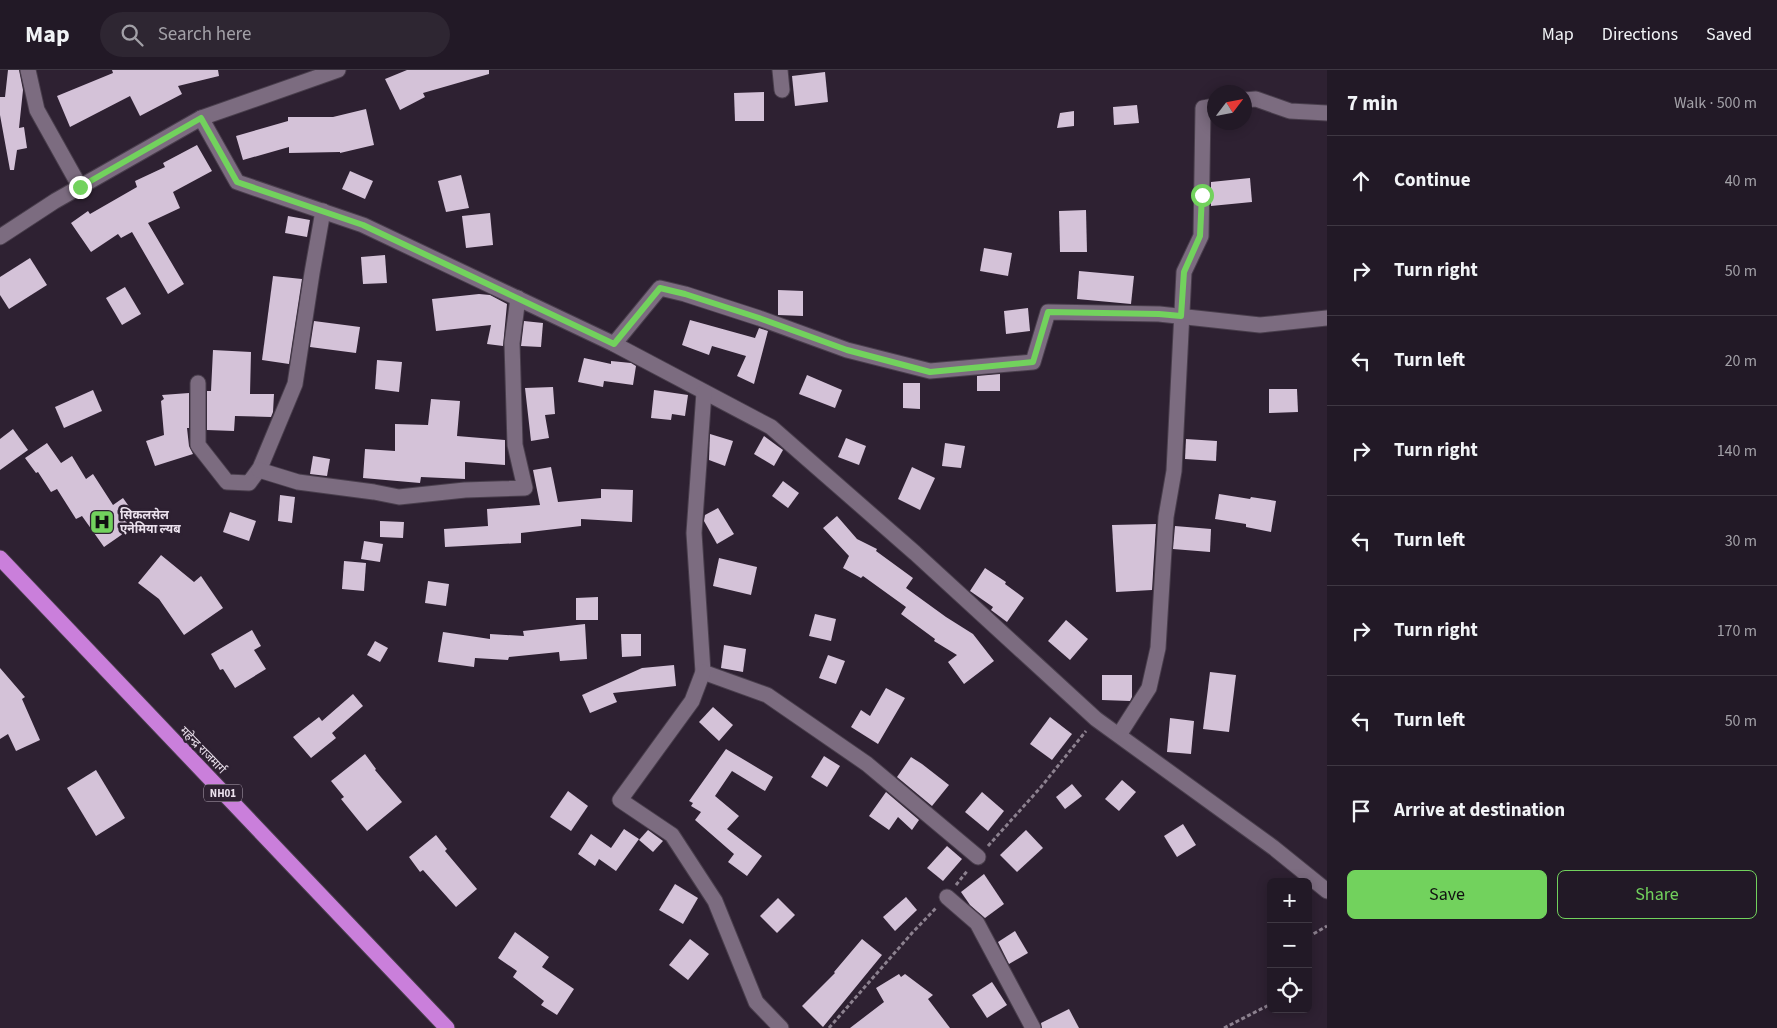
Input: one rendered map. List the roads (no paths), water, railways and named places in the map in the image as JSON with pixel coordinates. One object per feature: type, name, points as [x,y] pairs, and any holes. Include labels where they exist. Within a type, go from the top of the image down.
[{"type":"highway","name":"महेन्द्र राजमार्ग","points":[[0,558],[447,1028]]},
{"type":"street","points":[[28,70],[37,110],[80,187]]},
{"type":"street","points":[[0,237],[80,187],[201,118],[338,70]]},
{"type":"street","points":[[780,70],[782,90]]},
{"type":"street","points":[[1252,99],[1256,99],[1290,112],[1327,113]]},
{"type":"street","points":[[1119,736],[1149,688],[1158,648],[1166,517],[1174,471],[1184,272],[1200,236],[1203,108],[1207,107]]},
{"type":"street","points":[[201,118],[237,182],[363,225],[614,344],[771,427],[915,553],[1096,719],[1274,848],[1327,891]]},
{"type":"street","points":[[198,383],[198,446],[226,482],[249,483],[259,470],[295,384],[323,211]]},
{"type":"street","points":[[614,344],[660,288],[685,294],[759,318],[847,350],[930,372],[1033,362],[1048,312],[1159,314],[1260,325],[1327,318]]},
{"type":"street","points":[[259,470],[298,482],[399,497],[465,490],[526,488],[515,445],[512,343],[518,298]]},
{"type":"street","points":[[704,392],[694,533],[703,672],[692,701],[620,800],[672,835],[716,902],[756,1002],[781,1028]]},
{"type":"street","points":[[703,672],[767,694],[867,764],[978,857]]},
{"type":"street","points":[[947,897],[977,923],[1033,1028]]},
{"type":"place","name":"सिकलसेल एनेमिया ल्यब","points":[[102,522]]}]
